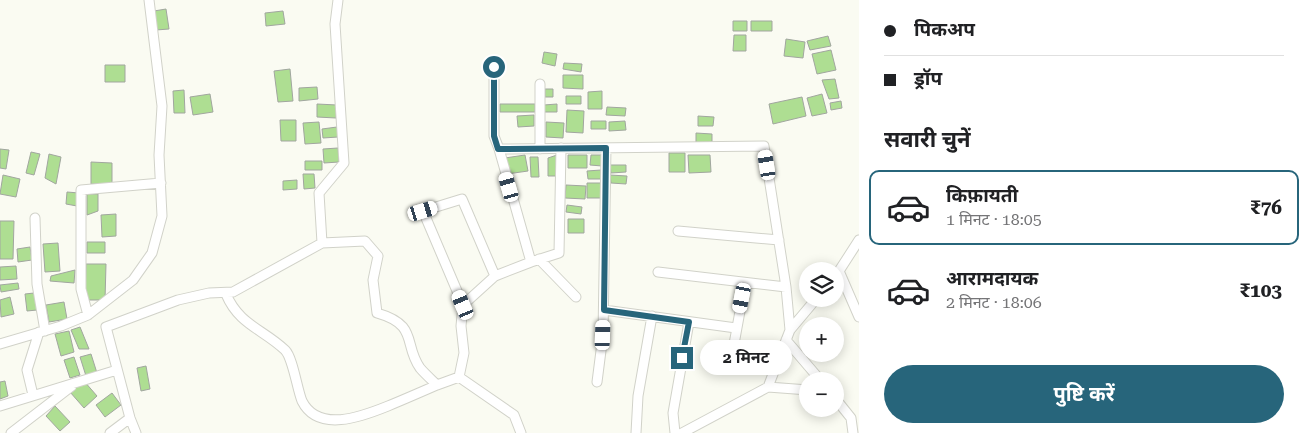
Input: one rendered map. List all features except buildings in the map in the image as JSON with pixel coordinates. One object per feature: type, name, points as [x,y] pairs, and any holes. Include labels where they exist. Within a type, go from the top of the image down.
[{"type":"street","points":[[0,341],[42,332],[88,315],[133,280],[152,253],[162,216],[159,155],[162,106],[149,0]]},
{"type":"street","points":[[322,243],[319,193],[344,163],[335,24],[338,0]]},
{"type":"street","points":[[494,67],[494,136],[535,260],[576,297]]},
{"type":"street","points":[[540,84],[540,149]]},
{"type":"street","points":[[498,149],[764,146],[786,287],[790,330]]},
{"type":"street","points":[[463,305],[495,276],[535,260],[559,253],[561,148]]},
{"type":"street","points":[[597,382],[604,310],[606,148]]},
{"type":"street","points":[[88,315],[81,289],[82,190],[161,183]]},
{"type":"street","points":[[459,377],[464,352],[461,326],[463,305],[423,211],[462,199],[495,276]]},
{"type":"street","points":[[35,218],[37,284],[42,332],[26,370],[43,409]]},
{"type":"street","points":[[678,231],[779,240]]},
{"type":"street","points":[[844,263],[859,240]]},
{"type":"street","points":[[136,433],[130,418],[106,327],[178,300],[210,293],[226,294],[322,243],[365,241],[378,256],[373,280],[378,313],[387,316],[406,329],[420,368],[437,385]]},
{"type":"street","points":[[658,272],[745,284],[786,287]]},
{"type":"street","points":[[732,355],[745,284]]},
{"type":"street","points":[[844,288],[859,317]]},
{"type":"street","points":[[226,294],[239,316],[287,352],[303,402],[309,413],[320,420],[336,423],[352,421],[459,377]]},
{"type":"street","points":[[768,387],[790,330],[809,307]]},
{"type":"street","points":[[604,310],[736,328]]},
{"type":"street","points":[[636,433],[638,396],[652,316]]},
{"type":"street","points":[[675,433],[673,413],[689,322]]},
{"type":"street","points":[[786,340],[813,372]]},
{"type":"street","points":[[0,406],[117,370]]},
{"type":"street","points":[[459,377],[514,415],[521,433]]},
{"type":"street","points":[[11,433],[77,382]]},
{"type":"street","points":[[682,433],[768,387],[799,389]]},
{"type":"street","points":[[844,407],[855,417],[853,433]]},
{"type":"street","points":[[110,433],[130,418]]},
{"type":"route","points":[[494,67],[494,136],[498,149],[606,148],[604,310],[689,322],[682,358]]}]
